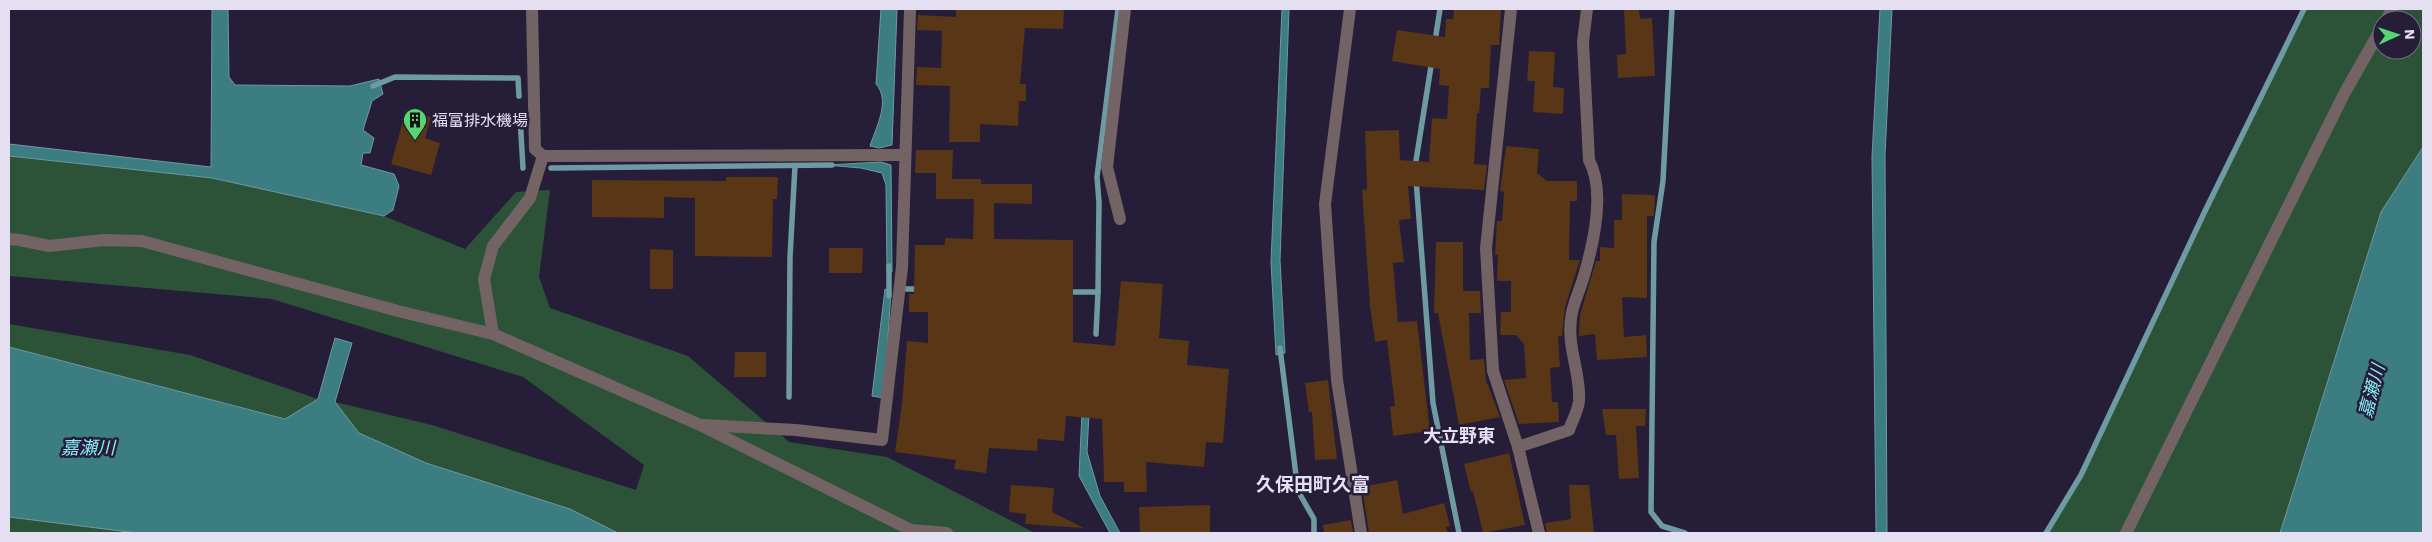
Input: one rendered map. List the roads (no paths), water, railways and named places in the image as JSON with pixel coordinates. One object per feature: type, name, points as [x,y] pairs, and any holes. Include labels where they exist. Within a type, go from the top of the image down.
[{"type":"street","points":[[532,9],[535,149],[542,156],[900,155]]},
{"type":"street","points":[[698,424],[796,430],[882,440],[902,266],[900,155],[910,9]]},
{"type":"street","points":[[1120,219],[1107,167],[1124,9]]},
{"type":"street","points":[[1350,9],[1325,204],[1337,380],[1361,533]]},
{"type":"street","points":[[1511,9],[1486,248],[1492,371],[1518,447],[1539,533]]},
{"type":"street","points":[[1518,447],[1569,430],[1579,403],[1576,370],[1570,351],[1571,318],[1589,258],[1597,213],[1595,172],[1589,160],[1583,42],[1586,9]]},
{"type":"street","points":[[2126,533],[2344,94],[2372,45]]},
{"type":"street","points":[[492,334],[484,279],[493,246],[530,198],[542,156]]},
{"type":"street","points":[[9,239],[49,246],[104,240],[142,241],[398,311],[492,334],[698,424],[911,530],[947,533]]},
{"type":"water","points":[[212,9],[228,9],[229,77],[235,85],[350,86],[379,79],[383,94],[372,101],[363,130],[374,138],[370,153],[363,153],[361,165],[394,174],[399,186],[393,210],[384,216],[212,178],[9,156],[9,144],[211,167]]},
{"type":"water","points":[[881,9],[897,9],[892,145],[879,148],[870,146],[882,106],[882,98],[876,84]]},
{"type":"water","points":[[1282,9],[1289,9],[1280,260],[1285,353],[1276,355],[1271,262]]},
{"type":"water","points":[[1880,9],[1892,9],[1885,155],[1887,533],[1876,533],[1872,156]]},
{"type":"water","name":"嘉瀬川","points":[[2423,147],[2423,533],[2280,533],[2381,212]]},
{"type":"water","points":[[881,162],[891,165],[892,272],[887,272],[886,185],[882,173],[861,168],[826,165]]},
{"type":"water","points":[[885,289],[891,291],[884,398],[872,396]]},
{"type":"water","name":"嘉瀬川","points":[[335,338],[352,343],[335,402],[359,433],[426,463],[570,509],[618,533],[137,533],[9,517],[9,347],[285,419],[318,399]]},
{"type":"water","points":[[1082,412],[1089,413],[1087,452],[1100,496],[1120,533],[1110,533],[1079,476]]},
{"type":"waterway","points":[[1065,292],[1098,292],[1099,202],[1097,177],[1118,9]]},
{"type":"waterway","points":[[1435,41],[1440,9]]},
{"type":"waterway","points":[[1672,9],[1663,181],[1654,242],[1651,512],[1662,526],[1685,533]]},
{"type":"waterway","points":[[2046,533],[2081,475],[2205,211],[2304,9]]},
{"type":"waterway","points":[[1415,167],[1432,60]]},
{"type":"waterway","points":[[373,86],[395,77],[518,78],[519,96]]},
{"type":"waterway","points":[[520,117],[523,168]]},
{"type":"waterway","points":[[551,168],[832,165]]},
{"type":"waterway","points":[[789,397],[790,257],[795,166]]},
{"type":"waterway","points":[[1416,179],[1433,403],[1459,533]]},
{"type":"waterway","points":[[889,266],[889,296]]},
{"type":"waterway","points":[[906,289],[921,289]]},
{"type":"waterway","points":[[1096,334],[1098,292]]},
{"type":"waterway","points":[[1280,348],[1298,491],[1314,519],[1314,533]]},
{"type":"place","name":"福富排水機場","points":[[415,141]]},
{"type":"district","name":"大立野東","points":[[1459,436]]},
{"type":"district","name":"久保田町久富","points":[[1313,484]]}]
